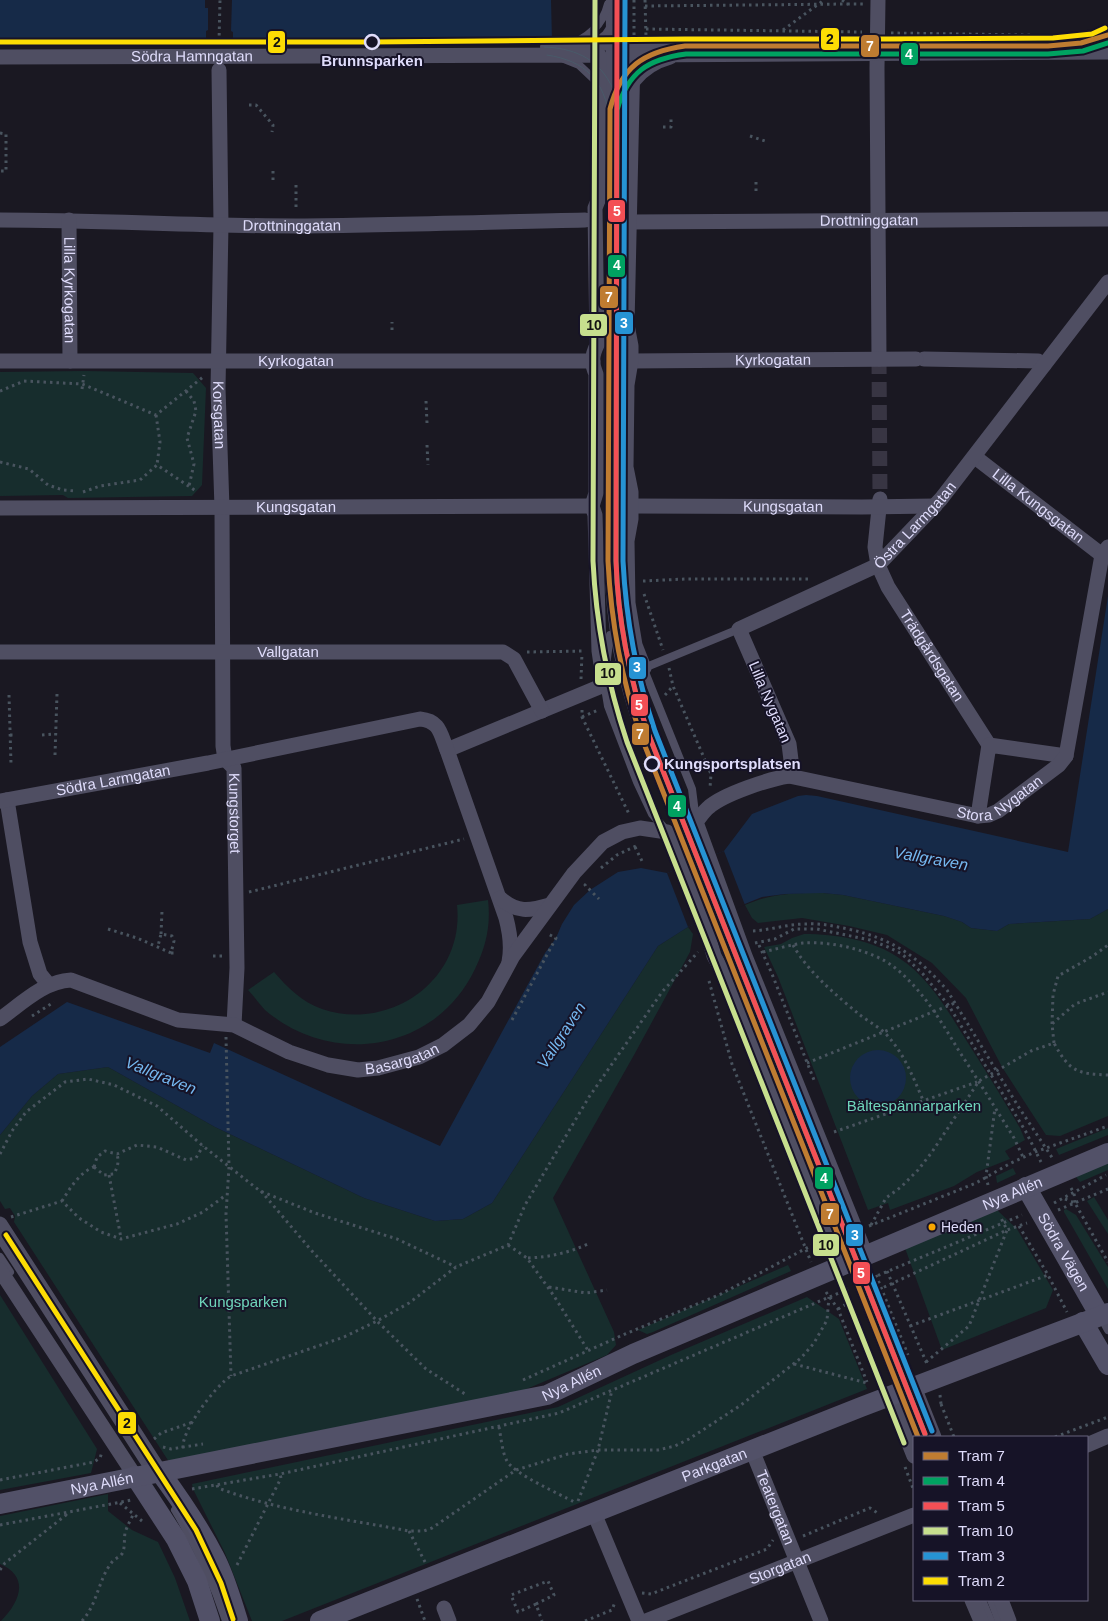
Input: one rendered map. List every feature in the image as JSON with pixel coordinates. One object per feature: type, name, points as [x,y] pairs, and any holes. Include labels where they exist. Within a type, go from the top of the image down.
[{"type":"main road","name":"Nya Allén","points":[[0,1504],[150,1477],[547,1394],[642,1350],[1108,1153]]},
{"type":"main road","name":"Södra Vägen","points":[[1026,1187],[1097,1321],[1108,1365]]},
{"type":"main road","name":"Parkgatan","points":[[320,1621],[432,1578],[586,1508],[752,1450],[899,1393],[930,1370],[1097,1321]]},
{"type":"main road","points":[[150,1477],[176,1539],[197,1581],[210,1621]]},
{"type":"main road","points":[[150,1477],[175,1493],[215,1557],[238,1621]]},
{"type":"street","points":[[878,1],[879,359]]},
{"type":"street","name":"Södra Hamngatan","points":[[0,49],[545,51],[607,57],[686,54],[877,56],[1108,52]]},
{"type":"street","name":"Södra Hamngatan","points":[[0,57],[545,51]]},
{"type":"street","name":"Södra Hamngatan","points":[[614,120],[633,80],[647,67],[661,59],[686,54]]},
{"type":"street","points":[[607,57],[633,80],[627,325],[631,346],[631,361],[628,385],[626,467],[631,492],[631,519],[627,541],[633,582],[628,603],[635,645],[632,673]]},
{"type":"street","points":[[447,750],[604,685],[599,651],[595,515],[592,506],[596,493],[596,374],[592,354],[597,344],[590,220],[599,198],[607,57]]},
{"type":"street","name":"Korsgatan","points":[[219,70],[221,225],[218,388],[222,508],[223,746],[226,759]]},
{"type":"street","name":"Drottninggatan","points":[[630,222],[1108,219]]},
{"type":"street","name":"Drottninggatan","points":[[0,220],[296,226],[590,220]]},
{"type":"street","name":"Lilla Kyrkogatan","points":[[69,220],[70,361]]},
{"type":"street","name":"Östra Larmgatan","points":[[739,629],[878,565],[935,506],[1044,365],[1106,289]]},
{"type":"street","name":"Kyrkogatan","points":[[631,361],[920,359],[1038,361],[1044,365]]},
{"type":"street","name":"Kyrkogatan","points":[[0,361],[592,361]]},
{"type":"street","name":"Lilla Kungsgatan","points":[[975,456],[1105,551]]},
{"type":"street","points":[[878,565],[876,546],[880,502]]},
{"type":"street","name":"Kungsgatan","points":[[631,506],[880,502],[935,506]]},
{"type":"street","name":"Kungsgatan","points":[[0,508],[592,506]]},
{"type":"street","points":[[978,816],[990,745],[1066,756],[1105,551]]},
{"type":"street","name":"Trädgårdsgatan","points":[[878,565],[888,587],[990,745]]},
{"type":"street","name":"Lilla Nygatan","points":[[739,629],[789,744],[791,760],[789,776]]},
{"type":"street","name":"Vallgatan","points":[[0,652],[503,652]]},
{"type":"street","points":[[503,652],[514,660],[542,711]]},
{"type":"street","name":"Kungstorget","points":[[226,759],[420,720],[429,720],[436,724],[500,898],[510,932],[511,950],[509,963]]},
{"type":"street","name":"Stora Nygatan","points":[[696,822],[709,806],[727,796],[777,778],[789,776],[978,816],[989,815],[998,811],[1059,765],[1066,756]]},
{"type":"street","name":"Kungstorget","points":[[226,759],[234,768],[237,968],[234,1025]]},
{"type":"street","name":"Södra Larmgatan","points":[[4,800],[226,759]]},
{"type":"street","points":[[0,1019],[49,985],[40,974],[30,942],[4,800]]},
{"type":"street","points":[[696,822],[696,862],[717,916],[741,956],[853,1261]]},
{"type":"street","name":"Basargatan","points":[[49,985],[60,980],[71,980],[178,1020],[234,1025],[289,1052],[328,1065],[358,1070],[378,1068],[419,1057],[443,1045],[470,1025],[488,1002],[509,963],[550,905],[586,858],[603,842],[622,832],[640,828],[667,832]]},
{"type":"street","points":[[667,832],[696,862],[717,916],[712,970],[728,982],[853,1261]]},
{"type":"street","points":[[500,898],[509,906],[518,910],[529,910],[550,905]]},
{"type":"street","points":[[4,1221],[150,1477]]},
{"type":"street","points":[[0,1270],[150,1477]]},
{"type":"street","points":[[899,1393],[933,1436]]},
{"type":"street","points":[[899,1393],[913,1452]]},
{"type":"street","points":[[1088,1445],[1108,1436]]},
{"type":"street","name":"Teatergatan","points":[[752,1450],[821,1621]]},
{"type":"street","points":[[586,1508],[639,1621]]},
{"type":"street","name":"Storgatan","points":[[646,1621],[913,1514]]},
{"type":"street","points":[[972,1601],[981,1621]]},
{"type":"street","points":[[1001,1601],[1009,1621]]},
{"type":"lane","points":[[610,0],[607,57],[614,120],[616,519],[620,626],[641,714],[696,862]]},
{"type":"lane","points":[[545,51],[570,44],[591,32],[604,16],[610,0]]},
{"type":"lane","points":[[614,120],[607,100],[606,34],[610,28],[619,0]]},
{"type":"lane","points":[[619,0],[607,57],[616,100],[614,120],[608,561],[612,626],[604,685],[608,706],[637,782],[652,814],[667,832]]},
{"type":"lane","points":[[545,51],[579,65],[607,57],[877,56],[1053,45],[1094,41],[1108,35]]},
{"type":"lane","points":[[612,626],[632,673],[692,789],[696,822]]},
{"type":"lane","points":[[620,626],[632,673],[631,707],[696,862]]},
{"type":"lane","name":"Östra Larmgatan","points":[[632,673],[739,629]]},
{"type":"lane","points":[[717,916],[853,1261],[899,1393],[918,1436]]},
{"type":"lane","points":[[0,1239],[150,1477],[206,1587],[218,1621]]},
{"type":"lane","points":[[0,1257],[118,1440],[150,1477]]},
{"type":"lane","points":[[899,1393],[925,1436]]},
{"type":"lane","points":[[172,1504],[201,1556],[226,1621]]},
{"type":"lane","points":[[982,1601],[991,1621]]},
{"type":"lane","points":[[991,1601],[999,1621]]},
{"type":"path","points":[[219,40],[220,0]]},
{"type":"path","points":[[607,57],[634,0]]},
{"type":"path","points":[[645,0],[646,38]]},
{"type":"path","points":[[703,5],[706,0]]},
{"type":"path","points":[[725,5],[730,0]]},
{"type":"path","points":[[791,0],[794,4]]},
{"type":"path","points":[[782,31],[824,0]]},
{"type":"path","points":[[842,0],[848,4]]},
{"type":"path","points":[[645,6],[862,4],[878,1]]},
{"type":"path","points":[[249,105],[256,105],[272,125],[272,132]]},
{"type":"path","points":[[663,127],[671,127],[671,119]]},
{"type":"path","points":[[0,133],[6,134],[6,171],[0,172]]},
{"type":"path","points":[[750,136],[765,141]]},
{"type":"path","points":[[273,171],[273,183]]},
{"type":"path","points":[[756,178],[756,191]]},
{"type":"path","points":[[296,185],[296,211]]},
{"type":"path","points":[[392,322],[392,330]]},
{"type":"path","points":[[82,389],[85,372]]},
{"type":"path","points":[[9,387],[10,378]]},
{"type":"path","points":[[156,415],[200,380]]},
{"type":"path","points":[[0,391],[24,381],[82,384],[156,415]]},
{"type":"path","points":[[186,391],[194,401],[196,412],[186,438],[194,464],[189,486]]},
{"type":"path","points":[[426,401],[427,423]]},
{"type":"path","points":[[0,462],[29,469],[48,485],[63,490],[84,492],[100,486],[140,480],[157,465],[160,442],[156,415]]},
{"type":"path","points":[[427,446],[428,465]]},
{"type":"path","points":[[157,465],[199,493]]},
{"type":"path","points":[[709,806],[711,774],[673,686],[667,659],[633,582],[685,579],[814,579]]},
{"type":"path","points":[[503,652],[599,651]]},
{"type":"path","points":[[55,755],[56,694]]},
{"type":"path","points":[[9,695],[11,764]]},
{"type":"path","points":[[42,735],[55,734]]},
{"type":"path","points":[[10,735],[16,735]]},
{"type":"path","points":[[236,895],[478,836]]},
{"type":"path","points":[[599,870],[618,855],[643,843]]},
{"type":"path","points":[[634,847],[642,861]]},
{"type":"path","points":[[590,880],[585,885],[599,899]]},
{"type":"path","points":[[158,946],[161,934],[162,911]]},
{"type":"path","points":[[752,931],[784,925],[819,924],[875,936],[893,943],[915,958],[947,990],[1046,1148],[1064,1199],[1074,1203],[1108,1189]]},
{"type":"path","points":[[758,942],[775,939],[794,929],[817,928],[863,938],[902,954],[923,974],[949,1006],[1026,1132],[1035,1152],[1074,1193],[1074,1203],[1108,1262]]},
{"type":"path","points":[[108,929],[137,938],[171,953],[176,953]]},
{"type":"path","points":[[161,934],[172,936],[174,941],[171,953]]},
{"type":"path","points":[[512,1020],[556,938],[548,935]]},
{"type":"path","points":[[762,952],[803,943],[830,944],[855,949],[893,966],[913,983],[935,1012],[1023,1157]]},
{"type":"path","points":[[793,945],[800,958],[860,1015],[884,1032],[906,1058],[923,1100]]},
{"type":"path","points":[[1108,945],[1058,976],[1053,995],[1052,1024],[1054,1044],[1063,1060],[1072,1068],[1087,1074],[1108,1075]]},
{"type":"path","points":[[183,1447],[182,1442],[211,1394],[223,1381],[231,1376],[344,1337],[377,1321],[409,1302],[456,1267],[508,1246],[525,1205],[589,1097],[662,992],[701,948],[703,957]]},
{"type":"path","points":[[213,956],[225,956]]},
{"type":"path","points":[[712,970],[732,1064],[813,1267]]},
{"type":"path","points":[[1052,1024],[1075,1004],[1108,992]]},
{"type":"path","points":[[30,1017],[60,998]]},
{"type":"path","points":[[807,1063],[955,1004]]},
{"type":"path","points":[[220,1040],[226,1043],[229,1167],[226,1195],[231,1376]]},
{"type":"path","points":[[834,1132],[978,1081],[1030,1051],[1054,1044]]},
{"type":"path","points":[[0,1154],[26,1112],[65,1082],[88,1079],[114,1085],[157,1106],[203,1146],[260,1191],[310,1250],[377,1321],[426,1369],[466,1394],[457,1396]]},
{"type":"path","points":[[899,1393],[848,1303],[840,1278],[853,1261],[886,1198],[901,1187],[923,1164],[978,1081]]},
{"type":"path","points":[[814,1238],[813,1244],[820,1260],[853,1261],[892,1283],[930,1370],[969,1326],[1007,1230],[993,1201],[986,1176],[995,1108]]},
{"type":"path","points":[[870,1226],[976,1183],[1023,1157],[1108,1126]]},
{"type":"path","points":[[4,1221],[62,1201],[75,1182],[88,1169],[94,1166],[97,1157],[105,1151],[116,1154],[137,1145],[158,1147],[186,1160],[196,1158],[203,1146]]},
{"type":"path","points":[[94,1166],[104,1175],[114,1174],[119,1161],[116,1154]]},
{"type":"path","points":[[1064,1199],[1108,1174]]},
{"type":"path","points":[[109,1175],[122,1239]]},
{"type":"path","points":[[260,1191],[314,1214],[397,1238],[456,1267]]},
{"type":"path","points":[[62,1201],[79,1218],[101,1232],[122,1239],[177,1224],[203,1212],[226,1195]]},
{"type":"path","points":[[1019,1226],[1048,1275],[1097,1321]]},
{"type":"path","points":[[838,1308],[1007,1230]]},
{"type":"path","points":[[527,1258],[555,1256],[588,1244]]},
{"type":"path","points":[[508,1246],[527,1258],[548,1287],[589,1352]]},
{"type":"path","points":[[517,1383],[721,1294],[806,1248]]},
{"type":"path","points":[[853,1261],[882,1288],[910,1362]]},
{"type":"path","points":[[910,1326],[1048,1275]]},
{"type":"path","points":[[548,1287],[586,1293],[607,1290]]},
{"type":"path","points":[[217,1485],[218,1488],[268,1504],[409,1531],[424,1531],[432,1528],[516,1470],[568,1454],[598,1450],[658,1450],[689,1439],[741,1405],[802,1358],[814,1343],[827,1320],[829,1296],[838,1308],[867,1382]]},
{"type":"path","points":[[499,1427],[508,1462],[516,1470],[586,1508],[612,1389]]},
{"type":"path","points":[[1058,1436],[1108,1417]]},
{"type":"path","points":[[193,1422],[161,1433],[153,1439],[159,1446],[164,1448],[210,1442]]},
{"type":"path","points":[[0,1480],[94,1462],[100,1458],[102,1451]]},
{"type":"path","points":[[234,1571],[281,1478],[280,1474]]},
{"type":"path","points":[[798,1538],[870,1508],[882,1515]]},
{"type":"path","points":[[0,1570],[5,1563],[65,1514]]},
{"type":"path","points":[[82,1621],[92,1608],[101,1586],[101,1580],[113,1561],[119,1558],[123,1552],[125,1534],[133,1515]]},
{"type":"path","points":[[409,1531],[432,1578]]},
{"type":"path","points":[[636,1590],[650,1594],[767,1549],[773,1542],[773,1536]]},
{"type":"path","points":[[548,1581],[554,1595],[536,1604],[518,1612],[511,1595],[548,1581]]},
{"type":"path","points":[[416,1599],[425,1621]]},
{"type":"path","points":[[584,1621],[612,1610],[616,1601]]},
{"type":"path","points":[[536,1604],[542,1621]]},
{"type":"green space","points":[[0,372],[193,373],[206,388],[202,485],[192,496],[68,498],[63,495],[0,496]]},
{"type":"green space","points":[[823,893],[843,895],[944,916],[962,922],[971,928],[997,931],[1009,924],[1090,919],[1108,909],[1108,1116],[1060,1136],[1046,1135],[1002,1067],[966,998],[932,963],[887,935],[802,918],[758,923],[752,918],[745,905],[783,894]]},
{"type":"green space","points":[[488,900],[487,936],[475,969],[458,997],[435,1018],[409,1033],[381,1042],[351,1044],[321,1040],[292,1028],[265,1010],[248,990],[274,972],[295,994],[322,1009],[348,1014],[373,1013],[397,1006],[418,994],[436,977],[449,956],[456,932],[457,905]]},
{"type":"green space","name":"Kungsparken","points":[[688,927],[693,934],[690,952],[553,1198],[614,1332],[616,1345],[607,1355],[517,1393],[173,1468],[14,1222],[15,1216],[10,1208],[5,1209],[0,1201],[0,1135],[32,1096],[58,1074],[108,1067],[215,1127],[364,1198],[435,1221],[463,1219],[492,1203],[658,946]]},
{"type":"green space","name":"Bältespännarparken","points":[[804,934],[829,935],[866,942],[899,958],[920,976],[946,1008],[1020,1128],[1025,1140],[1005,1151],[1010,1159],[977,1172],[954,1186],[890,1210],[888,1203],[868,1210],[778,977],[764,947],[781,944]]},
{"type":"green space","points":[[1108,1128],[1108,1135],[1059,1155],[1056,1149]]},
{"type":"green space","points":[[1108,1162],[1108,1170],[1080,1182],[1076,1177]]},
{"type":"green space","points":[[1013,1168],[1016,1174],[997,1183],[996,1176]]},
{"type":"green space","points":[[1094,1197],[1108,1220],[1108,1234],[1087,1201]]},
{"type":"green space","points":[[996,1209],[1017,1229],[1053,1290],[1046,1308],[942,1350],[905,1248]]},
{"type":"green space","points":[[1066,1209],[1076,1215],[1108,1267],[1108,1289],[1064,1212]]},
{"type":"green space","points":[[788,1265],[791,1271],[653,1332],[647,1334],[638,1330]]},
{"type":"green space","points":[[0,1295],[97,1449],[91,1473],[0,1490]]},
{"type":"green space","points":[[807,1297],[839,1319],[867,1389],[282,1621],[252,1621],[225,1553],[193,1489],[192,1484],[558,1407],[671,1355]]},
{"type":"green space","points":[[108,1494],[108,1511],[132,1530],[158,1542],[175,1578],[190,1621],[1,1621],[17,1598],[19,1583],[10,1569],[0,1564],[0,1516]]},
{"type":"water","points":[[0,0],[551,0],[552,41],[0,38]]},
{"type":"water","name":"Vallgraven","points":[[1108,596],[1108,909],[1090,919],[1009,924],[997,931],[971,928],[962,922],[944,916],[843,895],[823,893],[762,897],[688,927],[658,946],[492,1203],[463,1219],[435,1221],[364,1198],[215,1127],[108,1067],[58,1074],[32,1096],[0,1135],[0,1047],[67,1002],[210,1053],[214,1043],[440,1146],[545,953],[556,938],[574,905],[590,890],[618,872],[641,868],[667,873],[724,851],[752,814],[798,796],[806,795],[1068,852]]},
{"type":"water","points":[[878,1050],[893,1055],[901,1063],[906,1078],[901,1093],[893,1101],[878,1106],[863,1101],[855,1093],[850,1078],[855,1063],[863,1055]]},
{"type":"pier","points":[[205,0],[232,0],[231,31],[233,32],[233,40],[206,40],[208,8],[205,8]]},
{"type":"pier","points":[[724,851],[745,905],[688,927],[667,873]]},
{"type":"tunnel","points":[[879,359],[880,497]]},
{"type":"tram line","name":"10","points":[[595,0],[593,561],[600,630],[608,675],[627,742],[904,1443]]},
{"type":"tram line","name":"5","points":[[617,0],[616,561],[619,605],[630,670],[648,733],[925,1434]]},
{"type":"tram line","name":"3","points":[[625,0],[623,561],[629,626],[637,668],[655,731],[932,1431]]},
{"type":"tram line","name":"2","points":[[0,42],[1053,38],[1092,34],[1105,28]]},
{"type":"tram line","name":"7","points":[[918,1436],[641,736],[618,650],[614,628],[608,561],[610,109],[620,82],[636,64],[657,52],[685,46],[1048,46],[1081,43],[1108,35]]},
{"type":"tram line","name":"4","points":[[925,1434],[648,733],[630,670],[619,605],[616,561],[617,110],[627,86],[641,70],[661,60],[686,54],[1048,54],[1083,51],[1108,43]]},
{"type":"tram line","points":[[544,47],[573,52],[590,60],[598,67],[614,92],[618,122]]},
{"type":"tram line","points":[[547,55],[572,62],[591,75],[603,93],[610,119]]},
{"type":"tram line","name":"2","points":[[6,1235],[196,1530],[221,1583],[233,1619]]},
{"type":"place","name":"Brunnsparken","points":[[372,42]]},
{"type":"place","name":"Kungsportsplatsen","points":[[652,764]]},
{"type":"place","name":"Heden","points":[[932,1227]]}]
